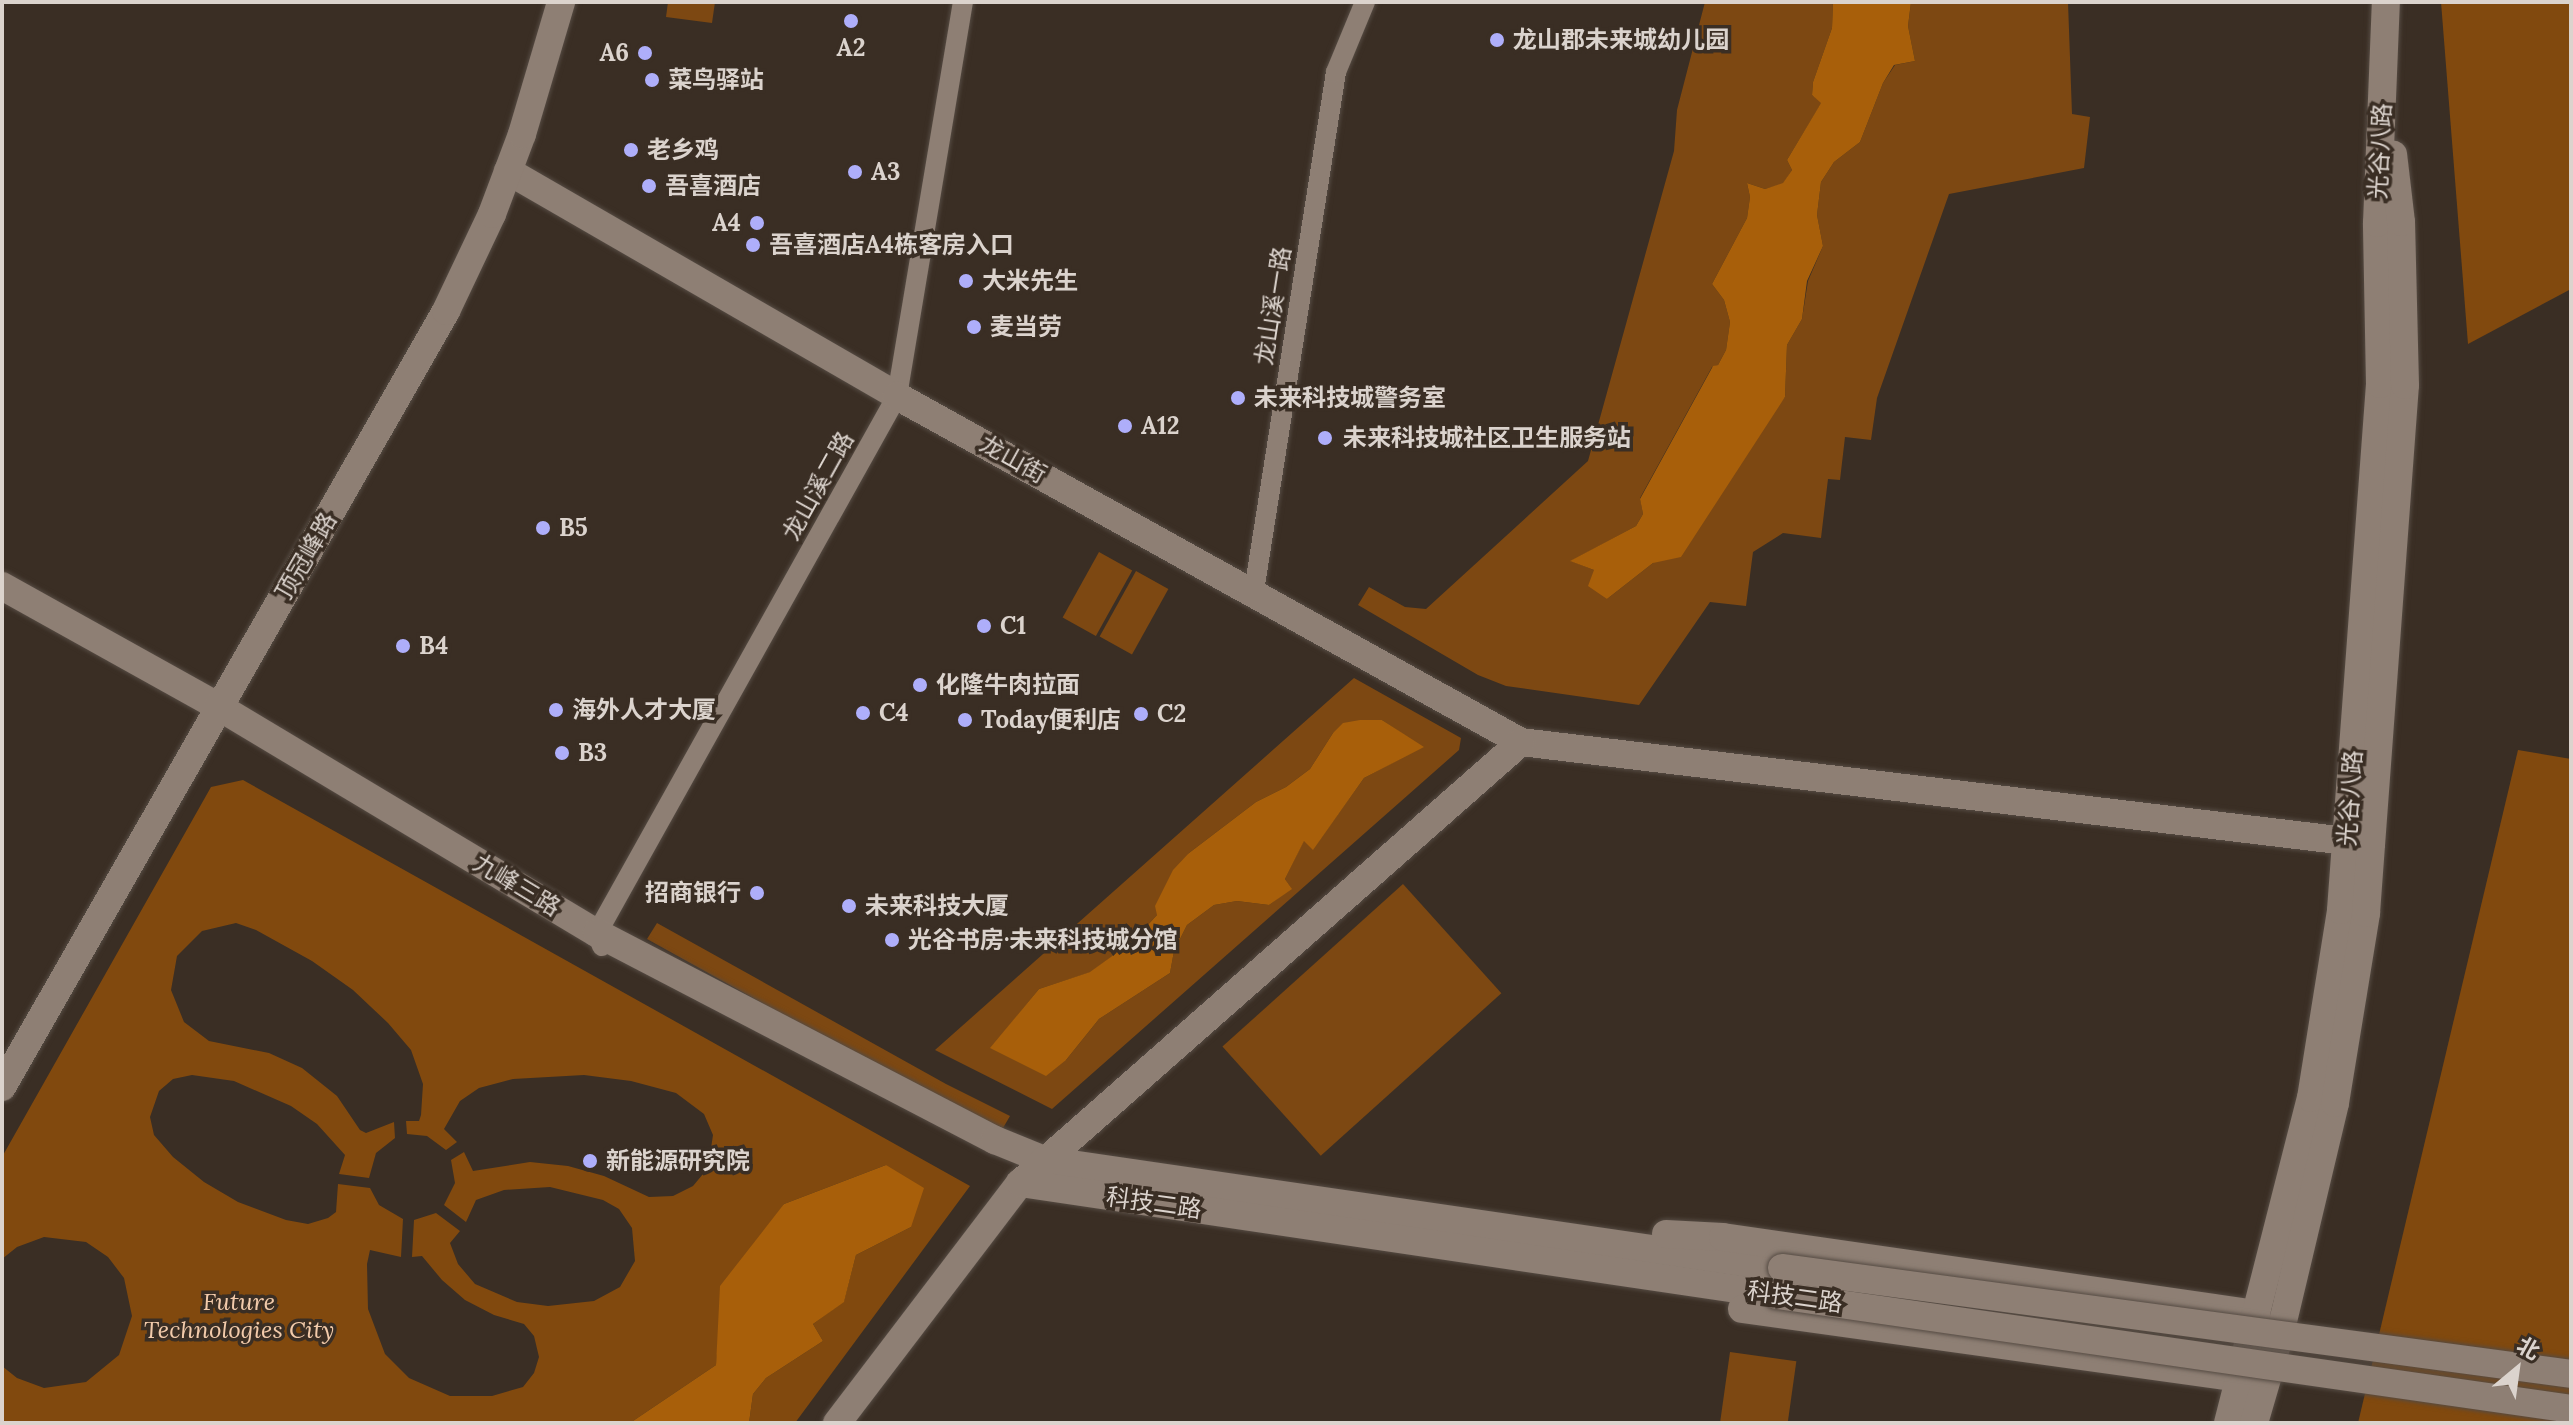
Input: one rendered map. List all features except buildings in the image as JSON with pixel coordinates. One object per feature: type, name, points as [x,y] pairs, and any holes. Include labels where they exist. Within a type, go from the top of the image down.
[{"type":"street","name":"顶冠峰路","points":[[2,1087],[446,311],[508,171],[561,2]]},
{"type":"street","name":"龙山溪二路","points":[[600,941],[897,396],[963,2]]},
{"type":"street","name":"龙山溪一路","points":[[1254,591],[1336,72],[1365,2]]},
{"type":"street","name":"光谷八路","points":[[2254,1423],[2280,1334],[2335,1103],[2366,913],[2359,842],[2380,384],[2377,223],[2386,2]]},
{"type":"street","name":"龙山街","points":[[508,171],[897,396],[1254,591],[1521,742]]},
{"type":"street","name":"九峰三路","points":[[2,586],[219,707],[600,941],[995,1140],[1044,1160]]},
{"type":"street","points":[[837,1423],[1020,1183],[1521,742],[2359,842]]},
{"type":"street","name":"光谷八路","points":[[2228,1423],[2311,1098],[2341,910],[2359,842]]},
{"type":"street","name":"科技二路","points":[[1044,1160],[1594,1239],[1780,1281],[2571,1409]]},
{"type":"street","name":"科技二路","points":[[1020,1183],[1591,1267],[1780,1281],[2571,1374]]},
{"type":"street","points":[[1594,1239],[1662,1234],[1723,1237],[2256,1314]]},
{"type":"street","points":[[1591,1267],[1664,1291],[1737,1308],[2239,1378]]},
{"type":"shaded area","points":[[668,2],[715,2],[712,23],[666,17]]},
{"type":"shaded area","points":[[1705,2],[1833,2],[1832,28],[1813,82],[1812,95],[1822,102],[1787,160],[1792,170],[1783,184],[1765,189],[1747,183],[1750,197],[1747,218],[1712,284],[1724,300],[1730,322],[1726,350],[1718,365],[1712,367],[1640,498],[1643,514],[1636,526],[1571,561],[1594,570],[1607,599],[1653,563],[1785,397],[1787,345],[1802,319],[1808,281],[1823,246],[1817,215],[1821,182],[1834,162],[1860,142],[1883,83],[1895,65],[1915,61],[1908,26],[1911,2],[2068,2],[2072,114],[2090,117],[2084,168],[1949,194],[1877,398],[1871,440],[1845,437],[1840,480],[1828,479],[1821,538],[1783,533],[1753,552],[1746,606],[1710,602],[1639,705],[1506,686],[1478,675],[1358,605],[1369,587],[1405,607],[1426,609],[1588,461],[1674,151],[1677,110]]},
{"type":"shaded area","points":[[1833,2],[1911,2],[1908,26],[1915,61],[1894,65],[1883,83],[1860,142],[1834,162],[1821,182],[1817,215],[1823,246],[1807,281],[1802,319],[1787,345],[1785,397],[1681,557],[1653,563],[1607,599],[1588,586],[1594,570],[1570,561],[1636,526],[1643,514],[1640,499],[1713,366],[1718,365],[1726,350],[1730,322],[1724,300],[1712,284],[1747,218],[1750,197],[1747,183],[1765,189],[1783,183],[1792,170],[1787,160],[1821,103],[1812,95],[1813,82],[1832,28]]},
{"type":"shaded area","points":[[1099,552],[1132,570],[1096,636],[1063,618]]},
{"type":"shaded area","points":[[1136,571],[1168,589],[1132,655],[1100,637]]},
{"type":"shaded area","points":[[1354,678],[1461,738],[1459,750],[1052,1109],[935,1050]],"holes":[[[1382,720],[1422,747],[1364,778],[1313,849],[1304,840],[1285,879],[1291,888],[1269,905],[1237,901],[1214,905],[1187,925],[1174,951],[1170,973],[1099,1019],[1066,1060],[991,1048],[1039,989],[1091,972],[1133,941],[1157,915],[1189,853],[1256,802],[1286,787],[1310,769],[1333,733]]]},
{"type":"shaded area","points":[[1382,720],[1424,747],[1364,778],[1313,850],[1304,841],[1285,879],[1292,889],[1269,905],[1237,901],[1214,905],[1187,925],[1174,951],[1170,973],[1099,1019],[1066,1060],[1046,1076],[990,1048],[1039,989],[1090,972],[1133,941],[1157,915],[1155,906],[1173,870],[1189,853],[1256,802],[1286,787],[1310,769],[1343,723]]},
{"type":"shaded area","points":[[1403,884],[1501,993],[1321,1156],[1222,1047]]},
{"type":"shaded area","points":[[657,923],[946,1084],[1010,1116],[1003,1128],[949,1107],[647,939]]},
{"type":"shaded area","points":[[886,1165],[924,1188],[911,1227],[856,1255],[844,1302],[813,1324],[823,1341],[766,1378],[753,1394],[749,1423],[630,1423],[716,1365],[720,1286],[784,1204]]},
{"type":"shaded area","points":[[1730,1352],[1796,1361],[1788,1423],[1720,1423]]},
{"type":"green space","points":[[2441,2],[2571,2],[2571,289],[2468,344]]},
{"type":"green space","points":[[2518,750],[2571,759],[2571,1423],[2358,1423]]},
{"type":"green space","name":"Future Technologies City","points":[[243,780],[970,1186],[795,1423],[749,1423],[753,1394],[766,1378],[823,1341],[813,1324],[844,1301],[856,1255],[911,1227],[886,1165],[784,1204],[719,1330],[716,1365],[630,1423],[2,1423],[2,1366],[17,1378],[44,1388],[86,1382],[119,1355],[132,1316],[124,1278],[108,1257],[86,1242],[44,1237],[17,1247],[2,1259],[2,1157],[211,787]],"holes":[[[236,923],[256,930],[312,961],[353,990],[411,1050],[423,1084],[421,1115],[419,1121],[406,1121],[407,1134],[427,1136],[446,1150],[457,1142],[444,1129],[460,1101],[479,1088],[513,1079],[584,1075],[631,1081],[676,1093],[704,1114],[713,1135],[708,1168],[693,1186],[673,1196],[649,1197],[604,1176],[568,1166],[530,1162],[473,1171],[464,1152],[451,1160],[455,1183],[444,1205],[466,1222],[476,1200],[504,1190],[550,1187],[603,1200],[619,1209],[632,1228],[635,1261],[620,1287],[594,1301],[548,1306],[517,1302],[475,1284],[458,1264],[450,1243],[460,1231],[436,1213],[414,1220],[412,1257],[422,1256],[442,1280],[465,1300],[494,1315],[524,1324],[534,1336],[539,1357],[534,1373],[523,1387],[492,1396],[450,1396],[409,1378],[385,1354],[368,1309],[367,1264],[370,1250],[401,1257],[403,1219],[379,1205],[370,1188],[338,1184],[336,1212],[328,1218],[308,1224],[286,1220],[238,1202],[204,1182],[173,1157],[154,1135],[150,1117],[159,1091],[173,1079],[192,1075],[234,1081],[291,1106],[317,1124],[345,1155],[339,1174],[369,1178],[376,1153],[395,1138],[394,1122],[366,1133],[360,1130],[337,1096],[302,1068],[269,1053],[209,1041],[184,1022],[171,990],[177,956],[202,931]]]},
{"type":"place","name":"A2","points":[[851,21]]},
{"type":"place","name":"龙山郡未来城幼儿园","points":[[1497,40]]},
{"type":"place","name":"A6","points":[[645,53]]},
{"type":"place","name":"菜鸟驿站","points":[[652,80]]},
{"type":"place","name":"老乡鸡","points":[[631,150]]},
{"type":"place","name":"A3","points":[[855,172]]},
{"type":"place","name":"吾喜酒店","points":[[649,186]]},
{"type":"place","name":"A4","points":[[757,223]]},
{"type":"place","name":"吾喜酒店A4栋客房入口","points":[[753,245]]},
{"type":"place","name":"大米先生","points":[[966,281]]},
{"type":"place","name":"麦当劳","points":[[974,327]]},
{"type":"place","name":"未来科技城警务室","points":[[1238,398]]},
{"type":"place","name":"A12","points":[[1125,426]]},
{"type":"place","name":"未来科技城社区卫生服务站","points":[[1325,438]]},
{"type":"place","name":"B5","points":[[543,528]]},
{"type":"place","name":"C1","points":[[984,626]]},
{"type":"place","name":"B4","points":[[403,646]]},
{"type":"place","name":"化隆牛肉拉面","points":[[920,685]]},
{"type":"place","name":"海外人才大厦","points":[[556,710]]},
{"type":"place","name":"C4","points":[[863,713]]},
{"type":"place","name":"C2","points":[[1141,714]]},
{"type":"place","name":"Today便利店","points":[[965,720]]},
{"type":"place","name":"B3","points":[[562,753]]},
{"type":"place","name":"招商银行","points":[[757,893]]},
{"type":"place","name":"未来科技大厦","points":[[849,906]]},
{"type":"place","name":"光谷书房·未来科技城分馆","points":[[892,940]]},
{"type":"place","name":"新能源研究院","points":[[590,1161]]}]
